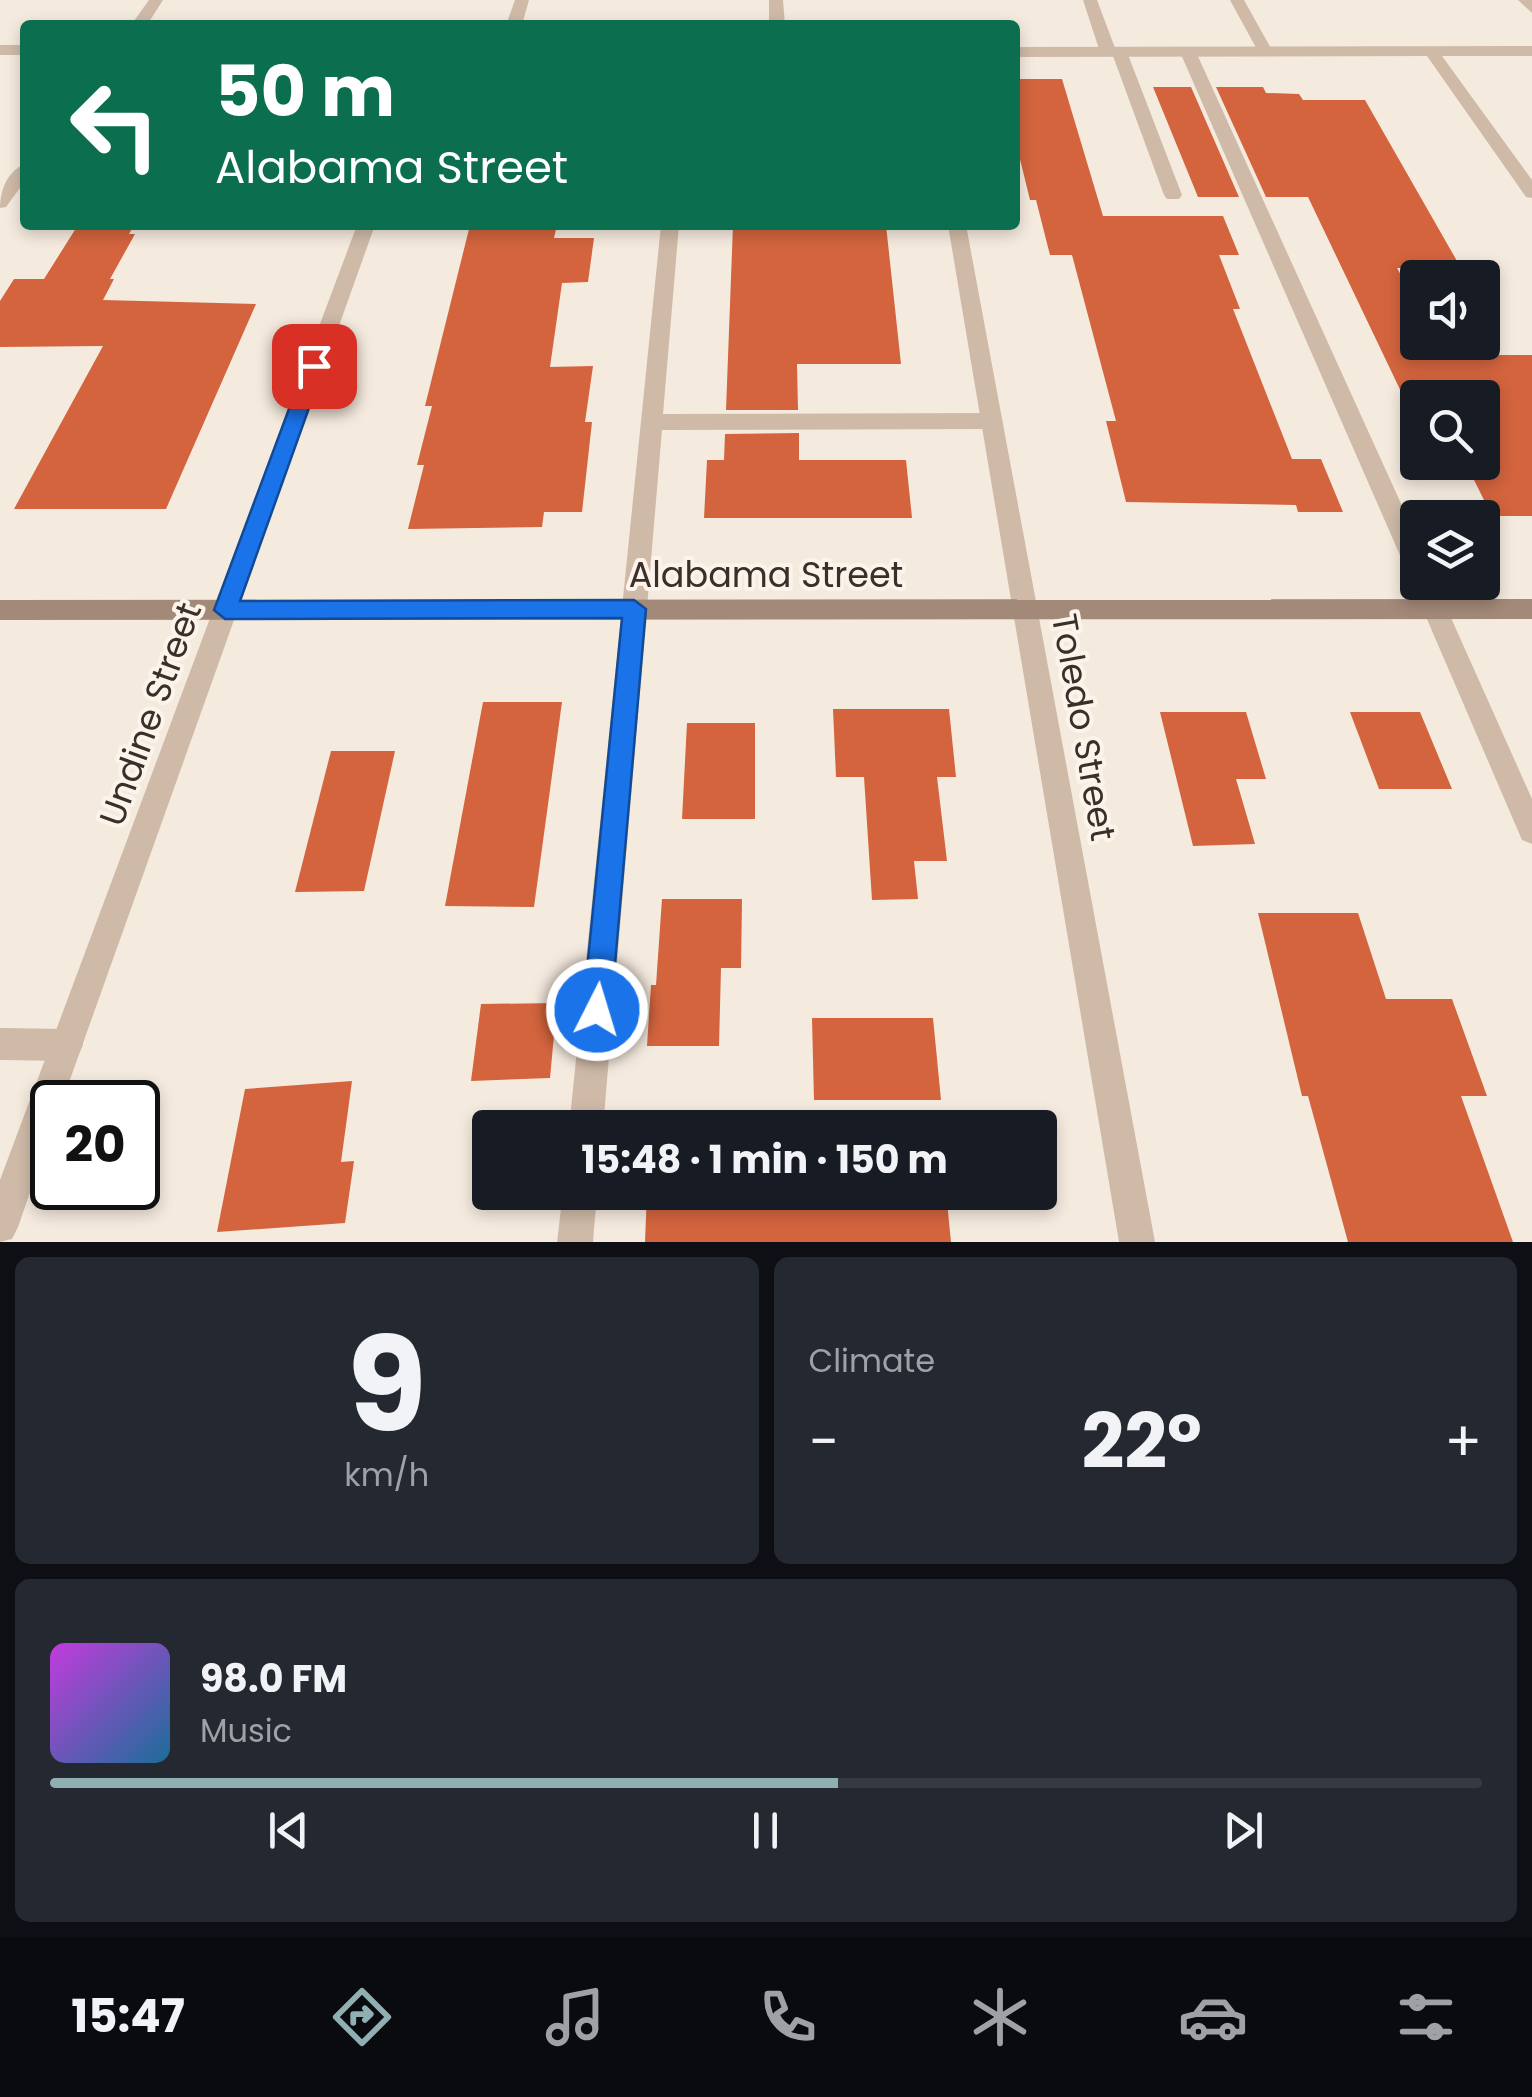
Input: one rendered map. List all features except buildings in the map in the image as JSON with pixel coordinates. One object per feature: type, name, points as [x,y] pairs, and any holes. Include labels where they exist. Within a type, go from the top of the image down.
[{"type":"main road","name":"Alabama Street","points":[[0,610],[1532,609]]},
{"type":"street","points":[[1090,0],[1173,194]]},
{"type":"street","points":[[1237,0],[1264,52]]},
{"type":"street","points":[[1525,0],[1532,9]]},
{"type":"street","points":[[1020,52],[1532,52]]},
{"type":"street","points":[[1188,52],[1400,529]]},
{"type":"street","points":[[1431,52],[1532,193]]},
{"type":"street","points":[[0,203],[20,175]]},
{"type":"street","name":"Undine Street","points":[[0,1227],[364,230]]},
{"type":"street","points":[[588,1110],[670,230]]},
{"type":"street","name":"Toledo Street","points":[[958,230],[1137,1242]]},
{"type":"street","points":[[652,422],[992,421]]},
{"type":"street","points":[[1431,600],[1532,831]]},
{"type":"street","points":[[0,1044],[66,1045]]},
{"type":"street","points":[[575,1242],[578,1210]]},
{"type":"route","points":[[314,366],[225,610],[634,609],[597,1010]]}]
